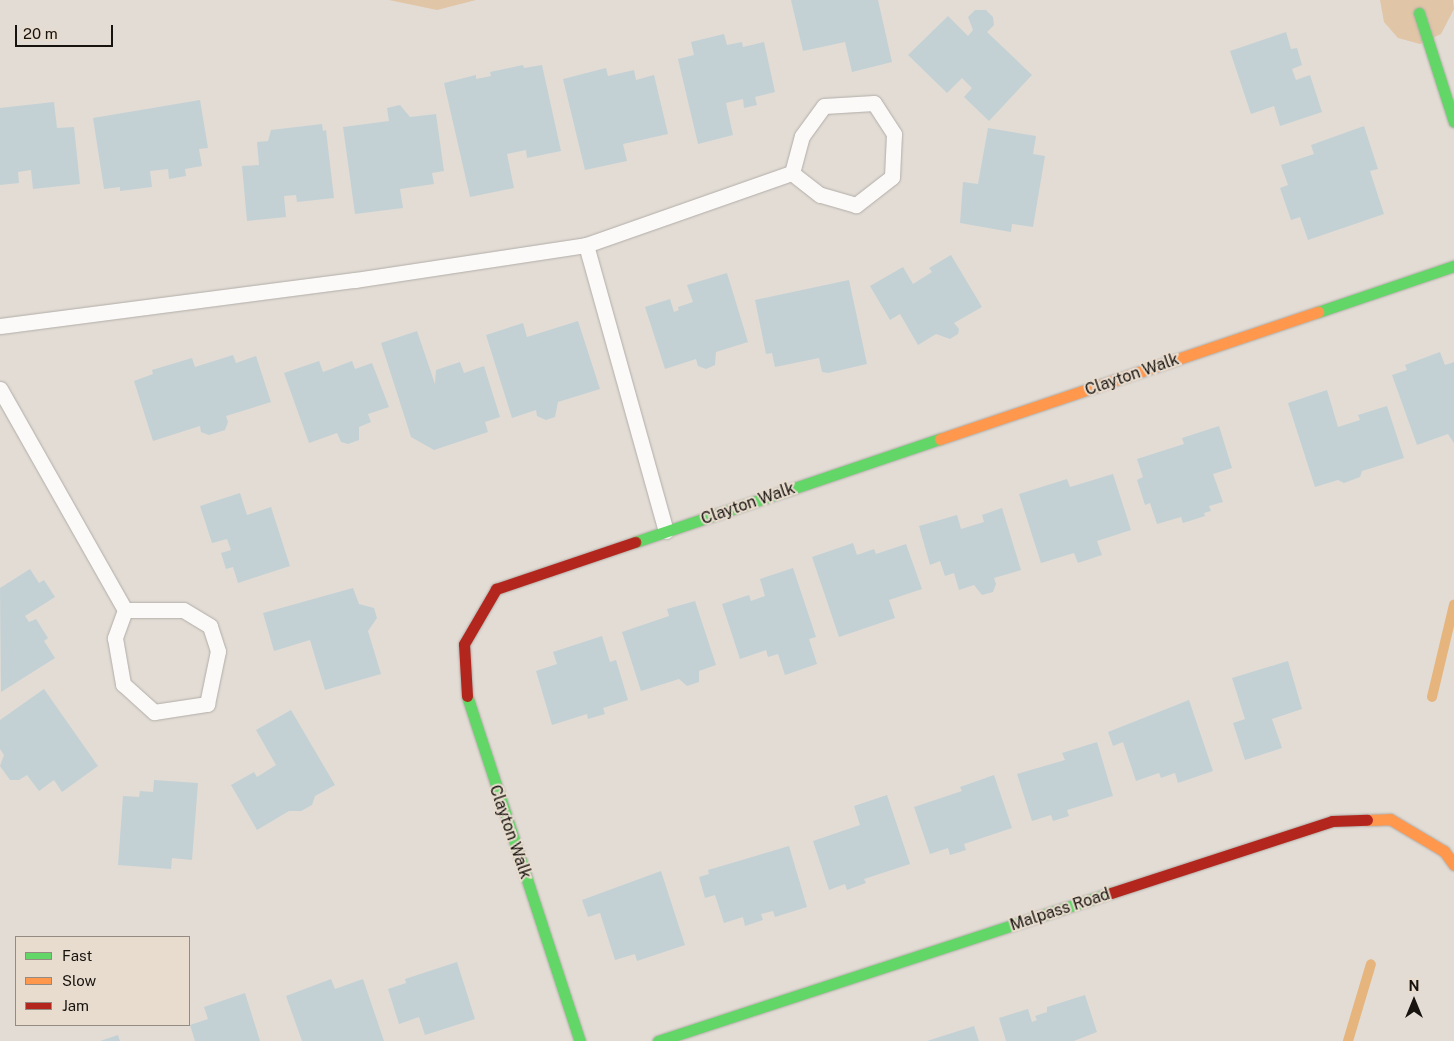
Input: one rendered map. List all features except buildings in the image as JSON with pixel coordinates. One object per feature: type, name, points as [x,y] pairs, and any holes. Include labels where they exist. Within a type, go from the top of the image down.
[{"type":"street","points":[[1419,13],[1454,122]]},
{"type":"street","name":"Clayton Walk","points":[[580,1041],[467,704],[464,644],[496,589],[1454,266]]},
{"type":"street","name":"Malpass Road","points":[[658,1041],[1332,821],[1390,819],[1444,851],[1454,864]]},
{"type":"lane","points":[[874,103],[894,134],[892,177],[856,204],[820,195],[792,173],[802,136],[824,106],[874,103]]},
{"type":"lane","points":[[0,326],[355,280],[586,245],[792,173]]},
{"type":"lane","points":[[586,245],[666,531]]},
{"type":"lane","points":[[0,389],[125,610],[115,638],[123,684],[154,712],[207,704],[218,651],[210,626],[183,610],[125,610]]},
{"type":"shaded area","points":[[389,0],[476,0],[437,10]]},
{"type":"shaded area","points":[[1380,0],[1453,0],[1454,9],[1441,34],[1420,44],[1398,38],[1384,22]]},
{"type":"waterway","points":[[1432,697],[1454,605]]},
{"type":"waterway","points":[[1348,1041],[1371,964]]},
{"type":"traffic: fast","points":[[1419,13],[1454,122]]},
{"type":"traffic: fast","points":[[1318,312],[1454,266]]},
{"type":"traffic: fast","points":[[635,542],[940,439]]},
{"type":"traffic: fast","points":[[467,696],[580,1041]]},
{"type":"traffic: fast","points":[[658,1041],[1111,893]]},
{"type":"traffic: slow","points":[[940,439],[1318,312]]},
{"type":"traffic: slow","points":[[1367,820],[1390,819],[1444,851],[1454,865]]},
{"type":"traffic: jam","points":[[467,696],[464,644],[496,589],[635,542]]},
{"type":"traffic: jam","points":[[1111,893],[1332,821],[1367,820]]}]
